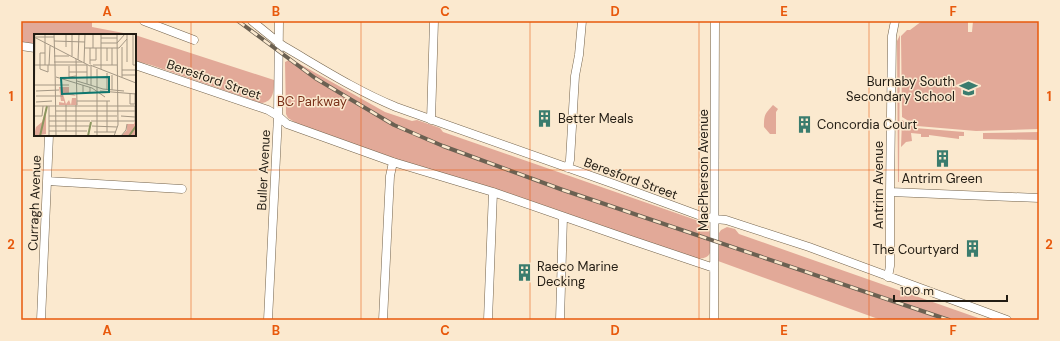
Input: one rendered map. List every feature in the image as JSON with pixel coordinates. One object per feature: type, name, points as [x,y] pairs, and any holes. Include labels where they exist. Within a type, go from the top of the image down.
[{"type":"street","points":[[144,21],[194,40]]},
{"type":"street","name":"Beresford Street","points":[[252,21],[279,43],[378,100],[701,216],[726,220],[794,242],[1007,320]]},
{"type":"street","name":"Buller Avenue","points":[[268,320],[278,116],[279,21]]},
{"type":"street","points":[[431,120],[434,21]]},
{"type":"street","points":[[568,168],[570,160],[576,76],[582,21]]},
{"type":"street","name":"MacPherson Avenue","points":[[714,320],[715,21]]},
{"type":"street","name":"Antrim Avenue","points":[[888,277],[890,266],[892,36],[895,21]]},
{"type":"street","points":[[21,46],[34,48]]},
{"type":"street","name":"Beresford Street","points":[[136,65],[268,110],[287,124],[393,162],[493,192],[714,268]]},
{"type":"street","name":"Curragh Avenue","points":[[41,320],[49,136]]},
{"type":"street","points":[[383,320],[390,176],[393,162]]},
{"type":"street","points":[[48,181],[182,189]]},
{"type":"street","points":[[488,320],[493,192]]},
{"type":"street","points":[[890,192],[1039,198]]},
{"type":"street","points":[[560,320],[563,217]]},
{"type":"green space","points":[[21,21],[92,21],[92,27],[129,34],[34,34],[34,44],[21,42]]},
{"type":"green space","name":"Burnaby South Secondary School","points":[[922,21],[968,21],[968,32],[972,32],[973,21],[1039,21],[1039,129],[976,131],[917,126],[902,117],[901,36],[907,30],[910,30]]},
{"type":"green space","points":[[136,35],[274,80],[274,88],[271,98],[261,103],[136,61]]},
{"type":"green space","points":[[900,35],[899,182],[898,182],[897,41]]},
{"type":"green space","name":"BC Parkway","points":[[291,59],[385,112],[412,121],[417,120],[440,128],[443,132],[696,220],[704,221],[707,223],[709,228],[711,245],[710,253],[705,257],[694,258],[399,160],[296,123],[288,118],[286,114],[285,62]]},
{"type":"green space","points":[[773,105],[778,109],[776,112],[776,134],[770,134],[764,127],[764,119],[767,112]]},
{"type":"green space","points":[[902,120],[915,128],[964,132],[964,136],[959,136],[959,139],[929,135],[929,137],[921,137],[921,134],[911,133],[912,141],[906,142],[901,147]]},
{"type":"green space","points":[[1039,132],[1039,140],[983,139],[983,133]]},
{"type":"green space","points":[[727,227],[735,229],[739,234],[984,320],[881,320],[718,261],[719,233]]},
{"type":"railway","points":[[238,21],[315,78],[394,125],[443,146],[563,190],[949,320]]},
{"type":"place","name":"Burnaby South Secondary School","points":[[968,88]]},
{"type":"place","name":"Better Meals","points":[[545,118]]},
{"type":"place","name":"Concordia Court","points":[[804,124]]},
{"type":"place","name":"Antrim Green","points":[[942,159]]},
{"type":"place","name":"The Courtyard","points":[[972,249]]},
{"type":"place","name":"Raeco Marine Decking","points":[[524,273]]}]
